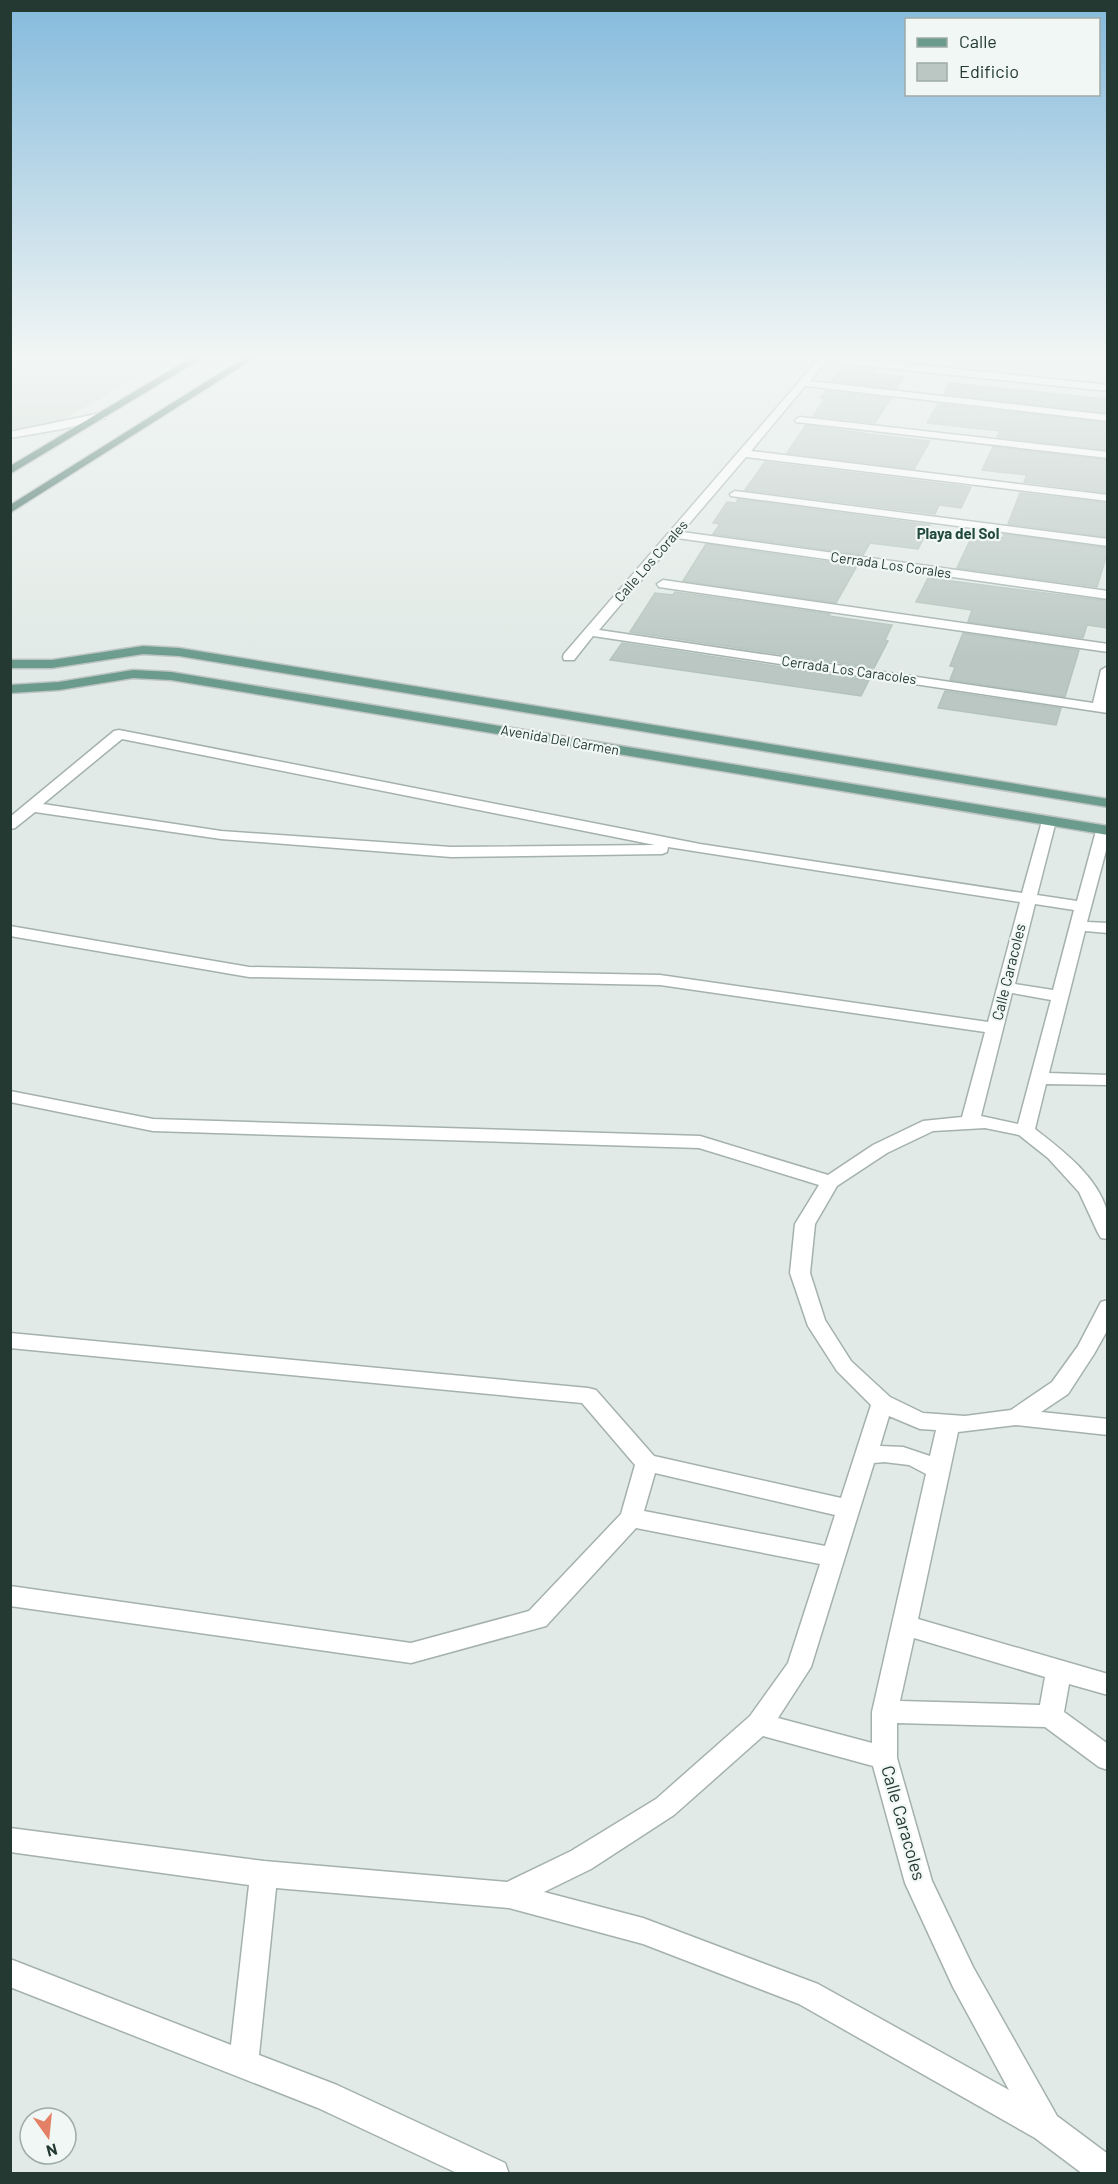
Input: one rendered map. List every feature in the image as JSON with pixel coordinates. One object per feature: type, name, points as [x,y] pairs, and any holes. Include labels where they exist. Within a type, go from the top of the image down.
[{"type":"highway","points":[[10,471],[32,458]]},
{"type":"highway","points":[[10,510],[92,458]]},
{"type":"main road","name":"Avenida Del Carmen","points":[[10,664],[52,664],[152,650],[213,656],[1107,803]]},
{"type":"main road","name":"Avenida Del Carmen","points":[[10,689],[59,686],[133,674],[171,676],[1105,831]]},
{"type":"main road","points":[[335,702],[358,680]]},
{"type":"main road","points":[[913,799],[924,773]]},
{"type":"street","name":"Calle Los Corales","points":[[568,657],[739,458]]},
{"type":"street","points":[[783,458],[1107,498]]},
{"type":"street","points":[[735,494],[1107,543]]},
{"type":"street","name":"Cerrada Los Corales","points":[[674,534],[1107,595]]},
{"type":"street","points":[[663,584],[1107,648]]},
{"type":"street","name":"Cerrada Los Caracoles","points":[[590,632],[1103,708]]},
{"type":"street","points":[[1103,708],[1107,670]]},
{"type":"street","points":[[10,825],[119,734],[700,849],[1083,907]]},
{"type":"street","points":[[31,807],[221,835],[451,852],[700,849]]},
{"type":"street","name":"Calle Caracoles","points":[[970,1123],[1049,821]]},
{"type":"street","points":[[1025,1131],[1105,831]]},
{"type":"street","points":[[1078,926],[1107,928]]},
{"type":"street","points":[[10,931],[249,972],[660,980],[995,1028]]},
{"type":"street","points":[[1005,987],[1060,996]]},
{"type":"street","points":[[1039,1078],[1107,1080]]},
{"type":"street","points":[[10,1096],[153,1125],[700,1142],[830,1182]]},
{"type":"street","points":[[1107,1233],[1087,1189],[1054,1154],[1025,1131],[985,1122],[930,1125],[880,1149],[830,1182],[805,1224],[800,1273],[815,1321],[844,1366],[882,1403],[920,1421],[965,1424],[1016,1417],[1107,1427]]},
{"type":"street","points":[[1016,1417],[1060,1388],[1087,1349],[1107,1307]]},
{"type":"street","points":[[10,1340],[588,1396],[647,1463],[849,1509]]},
{"type":"street","points":[[510,1895],[581,1860],[665,1807],[759,1724],[799,1667],[882,1403]]},
{"type":"street","name":"Calle Caracoles","points":[[949,1422],[885,1712],[884,1758],[919,1883],[963,1977],[1046,2127]]},
{"type":"street","points":[[865,1457],[895,1454],[929,1464],[939,1471]]},
{"type":"street","points":[[10,1596],[411,1653],[537,1618],[631,1518],[647,1463]]},
{"type":"street","points":[[631,1518],[834,1557]]},
{"type":"street","points":[[904,1625],[1107,1684]]},
{"type":"street","points":[[1050,1716],[1059,1671]]},
{"type":"street","points":[[885,1712],[1050,1716],[1107,1759]]},
{"type":"street","points":[[759,1724],[884,1758]]},
{"type":"street","points":[[10,1840],[264,1874],[510,1895],[643,1931],[808,1994],[1046,2127],[1107,2173]]},
{"type":"street","points":[[244,2063],[264,1874]]},
{"type":"street","points":[[10,1973],[326,2096],[494,2174]]},
{"type":"building","points":[[826,458],[920,458],[914,469]]},
{"type":"building","points":[[988,458],[1107,460],[1107,493],[1024,482],[1027,475],[982,470]]},
{"type":"building","points":[[765,462],[971,487],[961,508],[939,505],[935,514],[745,490]]},
{"type":"building","points":[[1020,493],[1107,503],[1107,537],[1008,524]]},
{"type":"building","points":[[738,499],[930,525],[918,549],[870,543],[863,555],[713,534],[720,524],[713,523],[727,502],[736,503]]},
{"type":"building","points":[[973,534],[1003,538],[1004,534],[1107,548],[1107,554],[1097,587],[957,568]]},
{"type":"building","points":[[706,544],[857,566],[836,603],[683,581]]},
{"type":"building","points":[[928,578],[1107,601],[1107,628],[1087,625],[1083,638],[968,622],[972,610],[916,602]]},
{"type":"building","points":[[675,592],[892,625],[885,640],[888,641],[874,668],[630,632],[655,593],[673,595]]},
{"type":"building","points":[[963,633],[1079,650],[1065,697],[950,680],[955,667],[950,666]]},
{"type":"building","points":[[622,643],[869,680],[861,696],[610,660]]},
{"type":"building","points":[[945,691],[1061,708],[1056,725],[938,708]]},
{"type":"district","name":"Playa del Sol","points":[[958,534]]}]
